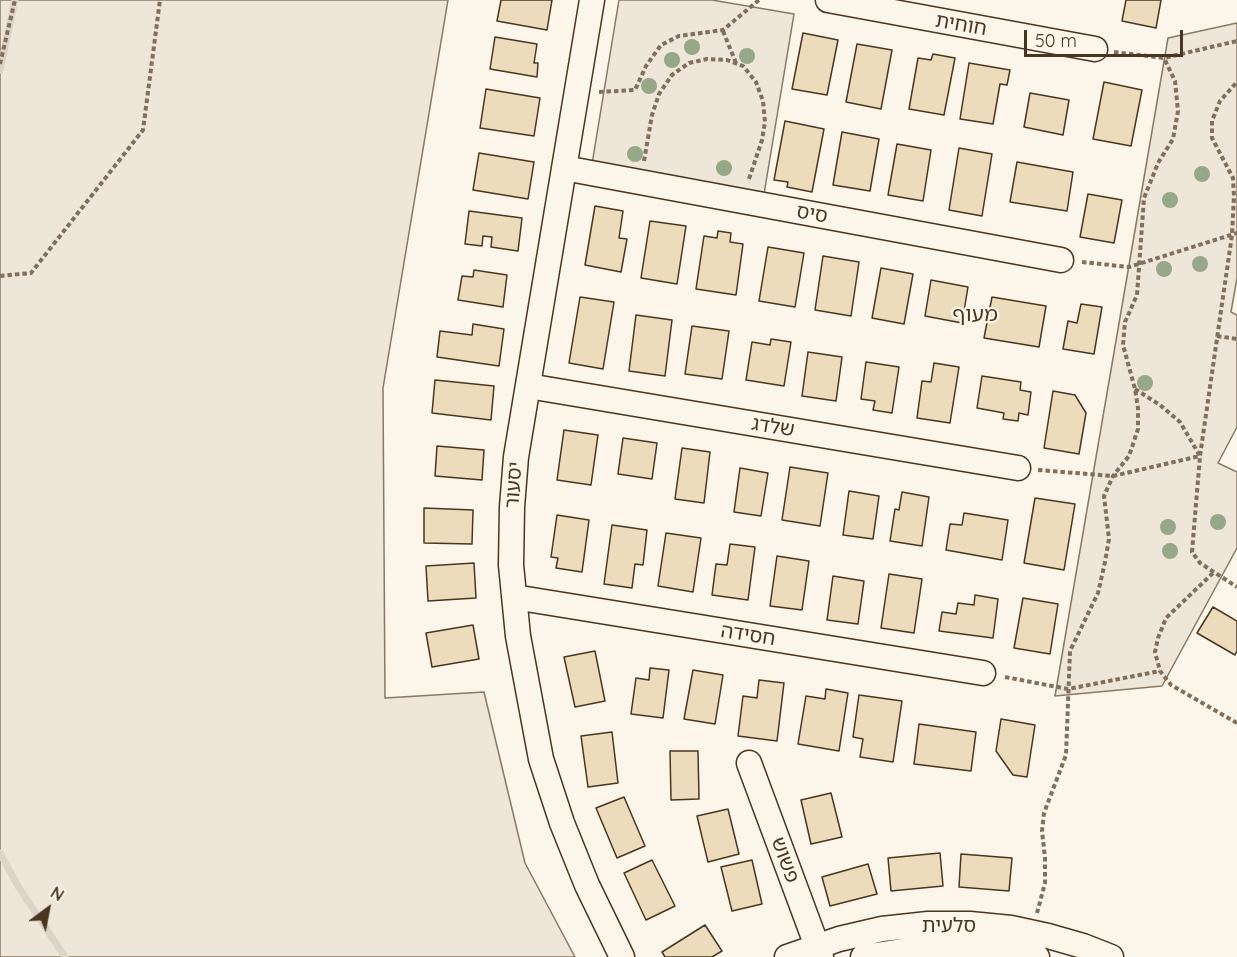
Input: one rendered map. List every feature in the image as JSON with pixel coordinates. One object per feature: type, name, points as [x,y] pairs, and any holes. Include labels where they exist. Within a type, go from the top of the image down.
[{"type":"street","name":"יסעור","points":[[592,0],[516,457],[512,507],[512,565],[518,636],[541,759],[562,823],[587,885],[622,957]]},
{"type":"street","name":"חוחית","points":[[828,0],[1095,49]]},
{"type":"street","name":"סיס","points":[[564,168],[1060,260]]},
{"type":"street","name":"שלדג","points":[[528,386],[1018,468]]},
{"type":"street","name":"חסידה","points":[[514,597],[982,673]]},
{"type":"street","name":"פשוש","points":[[749,763],[819,951]]},
{"type":"street","name":"סלעית","points":[[787,957],[819,951],[838,939],[882,929],[928,924],[970,924],[1032,933],[1083,946],[1111,957]]},
{"type":"street","name":"סלעית","points":[[863,957],[929,947],[969,947],[1037,957]]},
{"type":"path","points":[[0,64],[15,0]]},
{"type":"path","points":[[0,276],[31,273],[143,129],[160,0]]},
{"type":"path","points":[[577,93],[635,90],[646,66],[661,45],[679,36],[723,30],[759,0]]},
{"type":"path","points":[[723,30],[736,63]]},
{"type":"path","points":[[1095,49],[1164,58],[1237,41]]},
{"type":"path","points":[[1032,933],[1045,883],[1042,831],[1044,813],[1066,755],[1070,651],[1098,593],[1105,562],[1109,539],[1104,496],[1113,476],[1129,456],[1138,429],[1135,389],[1123,345],[1125,322],[1137,295],[1144,198],[1158,163],[1173,139],[1178,111],[1175,81],[1164,58]]},
{"type":"path","points":[[640,182],[652,115],[660,94],[672,75],[689,63],[707,59],[727,60],[743,66],[756,82],[763,101],[765,122],[762,140],[742,201]]},
{"type":"path","points":[[1237,82],[1220,101],[1212,121],[1212,138],[1233,178],[1235,234],[1217,336],[1200,456],[1192,552],[1200,563],[1213,573],[1237,586]]},
{"type":"path","points":[[1060,260],[1129,267],[1235,234]]},
{"type":"path","points":[[1217,336],[1237,339]]},
{"type":"path","points":[[1135,389],[1160,405],[1180,422],[1200,456]]},
{"type":"path","points":[[1018,468],[1113,476],[1200,456]]},
{"type":"path","points":[[1213,573],[1166,618],[1155,652],[1160,671],[1171,685],[1237,723]]},
{"type":"path","points":[[982,673],[1068,689],[1160,671]]},
{"type":"shaded area","points":[[0,0],[448,0],[383,388],[385,698],[484,692],[525,863],[575,957],[0,957]]},
{"type":"shaded area","points":[[619,0],[712,0],[794,14],[764,194],[592,164]]},
{"type":"shaded area","points":[[1237,23],[1237,278],[1231,312],[1237,315],[1237,427],[1218,463],[1237,472],[1237,548],[1162,686],[1055,696],[1168,38]]},
{"type":"building","points":[[501,0],[552,0],[547,30],[497,21]]},
{"type":"building","points":[[1126,0],[1161,0],[1156,28],[1122,21]]},
{"type":"building","points":[[803,33],[838,40],[827,95],[792,89]]},
{"type":"building","points":[[495,37],[537,44],[534,63],[538,63],[537,77],[490,69]]},
{"type":"building","points":[[857,44],[892,50],[881,109],[846,102]]},
{"type":"building","points":[[933,54],[955,58],[944,115],[909,109],[918,58],[931,60]]},
{"type":"building","points":[[969,63],[1010,70],[1007,85],[1000,84],[993,124],[960,119]]},
{"type":"building","points":[[1104,82],[1142,90],[1131,146],[1093,139]]},
{"type":"building","points":[[486,89],[540,98],[534,136],[480,128]]},
{"type":"building","points":[[1030,93],[1069,100],[1063,135],[1024,127]]},
{"type":"building","points":[[785,121],[824,129],[812,192],[787,187],[788,182],[774,180]]},
{"type":"building","points":[[842,132],[879,139],[870,191],[833,185]]},
{"type":"building","points":[[897,144],[931,150],[923,201],[888,195]]},
{"type":"building","points":[[959,148],[992,154],[982,216],[949,210]]},
{"type":"building","points":[[479,153],[534,162],[528,199],[473,190]]},
{"type":"building","points":[[1017,162],[1073,172],[1067,211],[1010,202]]},
{"type":"building","points":[[1088,194],[1122,200],[1114,243],[1080,237]]},
{"type":"building","points":[[595,206],[623,211],[619,238],[627,239],[621,272],[585,265]]},
{"type":"building","points":[[469,211],[522,218],[518,251],[491,247],[492,237],[483,236],[482,246],[465,244]]},
{"type":"building","points":[[650,221],[686,226],[677,284],[641,278]]},
{"type":"building","points":[[718,231],[731,233],[730,242],[743,244],[736,295],[696,289],[704,236],[717,238]]},
{"type":"building","points":[[768,247],[804,253],[795,307],[759,301]]},
{"type":"building","points":[[823,256],[859,262],[851,316],[815,310]]},
{"type":"building","points":[[881,268],[913,274],[904,324],[872,318]]},
{"type":"building","points":[[474,270],[507,275],[503,307],[458,300],[462,276],[473,277]]},
{"type":"building","points":[[931,280],[968,287],[962,323],[925,316]]},
{"type":"building","points":[[580,297],[614,302],[603,369],[569,363]]},
{"type":"building","points":[[992,297],[1046,306],[1039,347],[984,338]]},
{"type":"building","points":[[1081,304],[1102,307],[1094,354],[1063,349],[1068,321],[1077,323]]},
{"type":"building","points":[[636,315],[672,320],[665,376],[629,371]]},
{"type":"building","points":[[473,324],[504,329],[499,366],[437,357],[440,331],[472,335]]},
{"type":"building","points":[[692,326],[729,331],[722,379],[685,374]]},
{"type":"building","points":[[771,339],[791,342],[784,386],[746,380],[752,342],[770,345]]},
{"type":"building","points":[[808,352],[842,357],[836,401],[802,396]]},
{"type":"building","points":[[866,362],[899,367],[892,413],[873,410],[875,401],[861,399]]},
{"type":"building","points":[[934,363],[959,367],[950,423],[917,418],[922,381],[931,382]]},
{"type":"building","points":[[982,376],[1021,382],[1020,390],[1031,392],[1028,415],[1019,413],[1018,421],[1003,419],[1004,413],[977,408]]},
{"type":"building","points":[[435,380],[494,386],[491,420],[432,413]]},
{"type":"building","points":[[1053,391],[1075,395],[1086,413],[1079,454],[1044,448]]},
{"type":"building","points":[[564,430],[598,435],[591,485],[557,480]]},
{"type":"building","points":[[623,438],[657,443],[652,479],[618,474]]},
{"type":"building","points":[[437,446],[484,450],[482,480],[435,476]]},
{"type":"building","points":[[682,448],[710,452],[704,503],[675,499]]},
{"type":"building","points":[[790,467],[828,473],[820,526],[782,520]]},
{"type":"building","points":[[740,468],[768,473],[761,516],[734,512]]},
{"type":"building","points":[[849,491],[879,496],[873,539],[843,535]]},
{"type":"building","points":[[902,492],[929,497],[922,546],[890,541],[895,509],[899,510]]},
{"type":"building","points":[[1035,498],[1075,504],[1064,570],[1024,563]]},
{"type":"building","points":[[424,508],[473,510],[472,544],[424,543]]},
{"type":"building","points":[[964,513],[1008,520],[1002,560],[946,550],[950,524],[962,525]]},
{"type":"building","points":[[557,515],[589,520],[582,572],[556,568],[558,558],[551,557]]},
{"type":"building","points":[[612,525],[647,530],[643,565],[635,564],[632,588],[604,584]]},
{"type":"building","points":[[666,533],[701,538],[693,592],[658,586]]},
{"type":"building","points":[[730,544],[755,547],[748,600],[712,595],[716,564],[727,565]]},
{"type":"building","points":[[777,556],[809,561],[802,610],[770,606]]},
{"type":"building","points":[[474,563],[476,598],[428,601],[426,566]]},
{"type":"building","points":[[889,574],[922,579],[914,633],[881,628]]},
{"type":"building","points":[[833,576],[864,581],[858,624],[827,620]]},
{"type":"building","points":[[975,595],[998,599],[993,638],[939,631],[942,612],[956,614],[958,603],[974,605]]},
{"type":"building","points":[[1023,598],[1058,604],[1050,654],[1014,648]]},
{"type":"building","points":[[1213,607],[1237,621],[1235,655],[1197,633]]},
{"type":"building","points":[[473,625],[479,659],[432,667],[426,633]]},
{"type":"building","points":[[595,651],[605,701],[575,707],[564,657]]},
{"type":"building","points":[[650,668],[669,670],[663,718],[631,714],[636,678],[649,680]]},
{"type":"building","points":[[693,670],[723,675],[715,724],[684,719]]},
{"type":"building","points":[[759,680],[784,683],[777,741],[738,736],[743,696],[757,698]]},
{"type":"building","points":[[826,689],[848,693],[839,751],[798,744],[806,696],[825,699]]},
{"type":"building","points":[[859,695],[902,701],[893,762],[860,757],[863,739],[853,737]]},
{"type":"building","points":[[1001,719],[1035,725],[1027,777],[1013,775],[996,751]]},
{"type":"building","points":[[919,724],[976,732],[971,771],[914,764]]},
{"type":"building","points":[[612,732],[618,783],[588,787],[581,736]]},
{"type":"building","points":[[670,751],[698,751],[699,799],[671,800]]},
{"type":"building","points":[[831,793],[842,837],[811,844],[801,800]]},
{"type":"building","points":[[624,797],[645,846],[617,858],[596,808]]},
{"type":"building","points":[[728,809],[739,854],[708,862],[697,816]]},
{"type":"building","points":[[940,853],[943,886],[891,891],[888,858]]},
{"type":"building","points":[[961,854],[1012,858],[1009,891],[959,887]]},
{"type":"building","points":[[652,860],[675,906],[646,920],[624,873]]},
{"type":"building","points":[[752,860],[762,904],[732,911],[721,867]]},
{"type":"building","points":[[868,864],[877,894],[830,906],[822,877]]},
{"type":"building","points":[[705,925],[722,951],[712,957],[665,957],[662,952]]},
{"type":"waterway","points":[[0,70],[15,0]]},
{"type":"waterway","points":[[0,853],[18,886],[65,957]]},
{"type":"district","name":"מעוף","points":[[975,315]]}]
